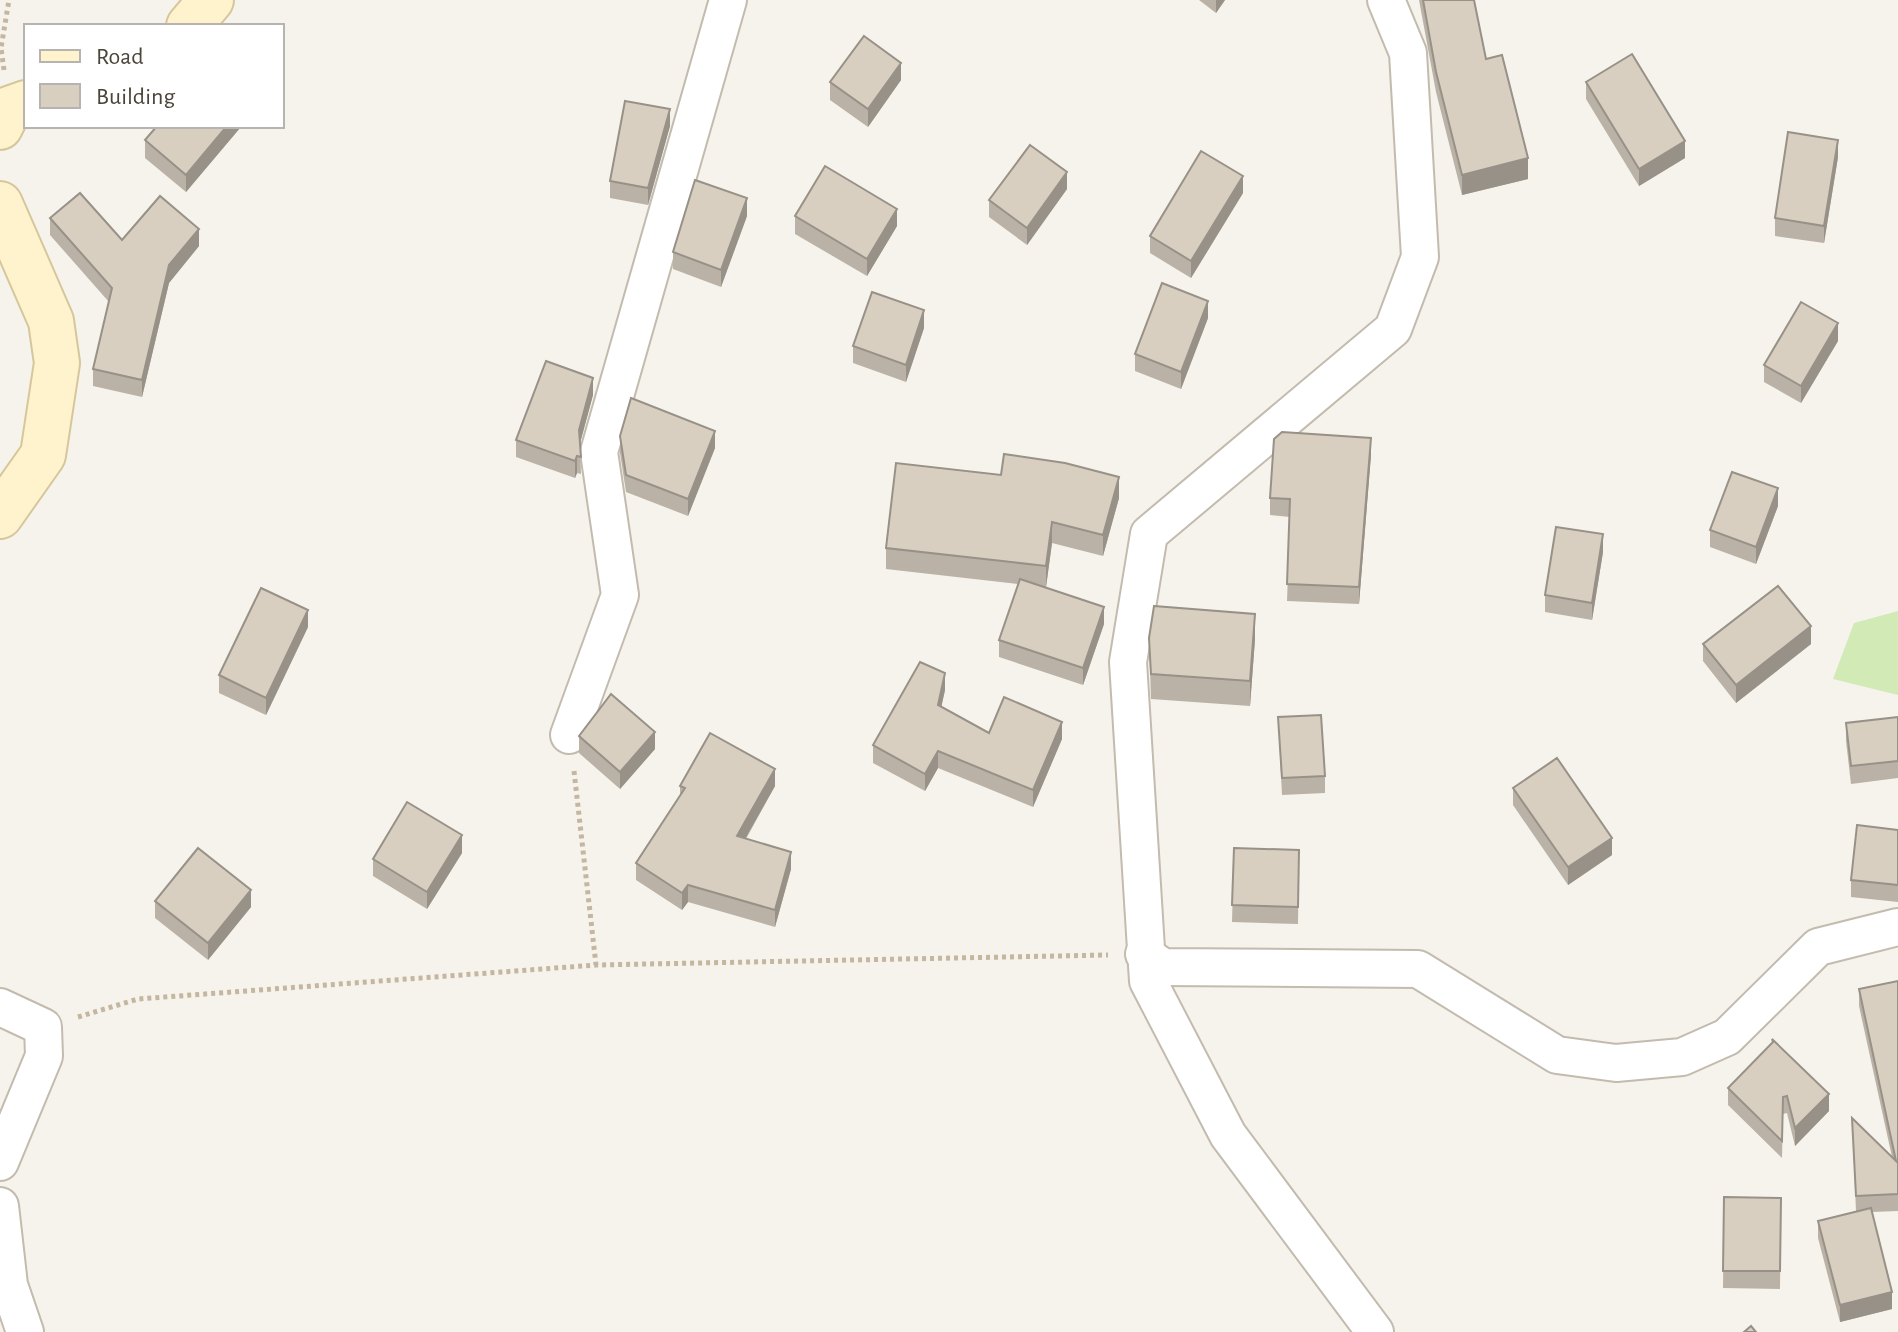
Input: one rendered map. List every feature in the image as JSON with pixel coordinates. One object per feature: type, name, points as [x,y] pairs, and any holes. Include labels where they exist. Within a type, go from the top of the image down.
[{"type":"street","points":[[191,24],[211,0]]},
{"type":"street","points":[[569,735],[620,595],[599,452],[728,0]]},
{"type":"street","points":[[1375,1332],[1228,1135],[1148,981],[1128,662],[1149,534],[1393,329],[1420,257],[1408,53],[1386,0]]},
{"type":"street","points":[[0,204],[51,321],[57,363],[43,455],[0,516]]},
{"type":"street","points":[[1144,954],[1163,967],[1418,969],[1557,1055],[1616,1063],[1682,1057],[1727,1037],[1818,947],[1898,927]]},
{"type":"street","points":[[0,1007],[43,1027],[44,1056],[0,1162]]},
{"type":"street","points":[[0,1206],[9,1285],[25,1332]]},
{"type":"path","points":[[9,0],[1,48],[12,113]]},
{"type":"path","points":[[569,735],[596,965]]},
{"type":"path","points":[[43,1027],[138,999],[596,965],[1144,954]]},
{"type":"green space","points":[[1898,611],[1898,695],[1833,679],[1854,623]]},
{"type":"building","points":[[1423,0],[1474,0],[1486,59],[1502,55],[1528,158],[1462,175],[1436,72]]},
{"type":"building","points":[[864,36],[901,63],[868,109],[830,82]]},
{"type":"building","points":[[1632,54],[1685,141],[1639,169],[1586,82]]},
{"type":"building","points":[[625,101],[670,109],[648,188],[610,181]]},
{"type":"building","points":[[155,128],[225,128],[186,175],[145,140]]},
{"type":"building","points":[[1788,132],[1838,140],[1824,226],[1775,218]]},
{"type":"building","points":[[1030,145],[1067,172],[1027,228],[989,200]]},
{"type":"building","points":[[1201,151],[1243,176],[1191,261],[1150,236]]},
{"type":"building","points":[[825,166],[897,209],[867,259],[795,216]]},
{"type":"building","points":[[695,180],[747,198],[721,270],[673,252]]},
{"type":"building","points":[[80,193],[122,240],[160,196],[199,229],[169,265],[142,380],[93,369],[112,288],[50,218]]},
{"type":"building","points":[[1162,283],[1208,301],[1181,372],[1135,354]]},
{"type":"building","points":[[872,292],[924,310],[906,365],[853,346]]},
{"type":"building","points":[[1801,302],[1838,323],[1801,386],[1764,365]]},
{"type":"building","points":[[546,361],[593,378],[579,430],[581,457],[577,456],[575,461],[516,440]]},
{"type":"building","points":[[631,398],[715,431],[688,499],[626,475],[620,436]]},
{"type":"building","points":[[1282,432],[1371,438],[1359,587],[1287,584],[1290,499],[1270,498],[1274,439]]},
{"type":"building","points":[[1004,454],[1065,463],[1119,477],[1103,535],[1052,522],[1046,566],[886,548],[896,463],[1001,475]]},
{"type":"building","points":[[1732,472],[1778,488],[1756,547],[1710,530]]},
{"type":"building","points":[[1556,527],[1603,534],[1592,603],[1545,595]]},
{"type":"building","points":[[1020,579],[1104,607],[1083,668],[999,640]]},
{"type":"building","points":[[1778,586],[1811,626],[1736,685],[1703,644]]},
{"type":"building","points":[[261,588],[308,610],[266,698],[219,675]]},
{"type":"building","points":[[1154,606],[1255,614],[1250,681],[1151,674],[1149,638]]},
{"type":"building","points":[[920,662],[945,673],[938,705],[989,733],[1004,697],[1062,722],[1033,790],[938,751],[925,774],[873,745]]},
{"type":"building","points":[[611,694],[655,732],[620,772],[579,736]]},
{"type":"building","points":[[1321,715],[1325,776],[1282,778],[1278,717]]},
{"type":"building","points":[[1898,717],[1898,761],[1851,766],[1846,723]]},
{"type":"building","points":[[710,733],[775,769],[737,836],[791,852],[775,910],[688,885],[682,893],[636,863],[685,788],[680,786]]},
{"type":"building","points":[[1557,758],[1612,838],[1568,867],[1513,788]]},
{"type":"building","points":[[407,802],[462,835],[427,892],[373,859]]},
{"type":"building","points":[[1857,825],[1898,830],[1898,885],[1851,880]]},
{"type":"building","points":[[198,848],[251,890],[208,943],[155,901]]},
{"type":"building","points":[[1234,848],[1299,850],[1298,907],[1232,905]]},
{"type":"building","points":[[1898,981],[1898,1194],[1856,1196],[1852,1118],[1896,1161],[1859,989]]},
{"type":"building","points":[[1772,1039],[1829,1094],[1795,1128],[1787,1096],[1783,1097],[1782,1141],[1728,1088],[1773,1042]]},
{"type":"building","points":[[1724,1197],[1781,1198],[1780,1271],[1723,1271]]},
{"type":"building","points":[[1871,1208],[1892,1292],[1840,1305],[1818,1221]]}]
